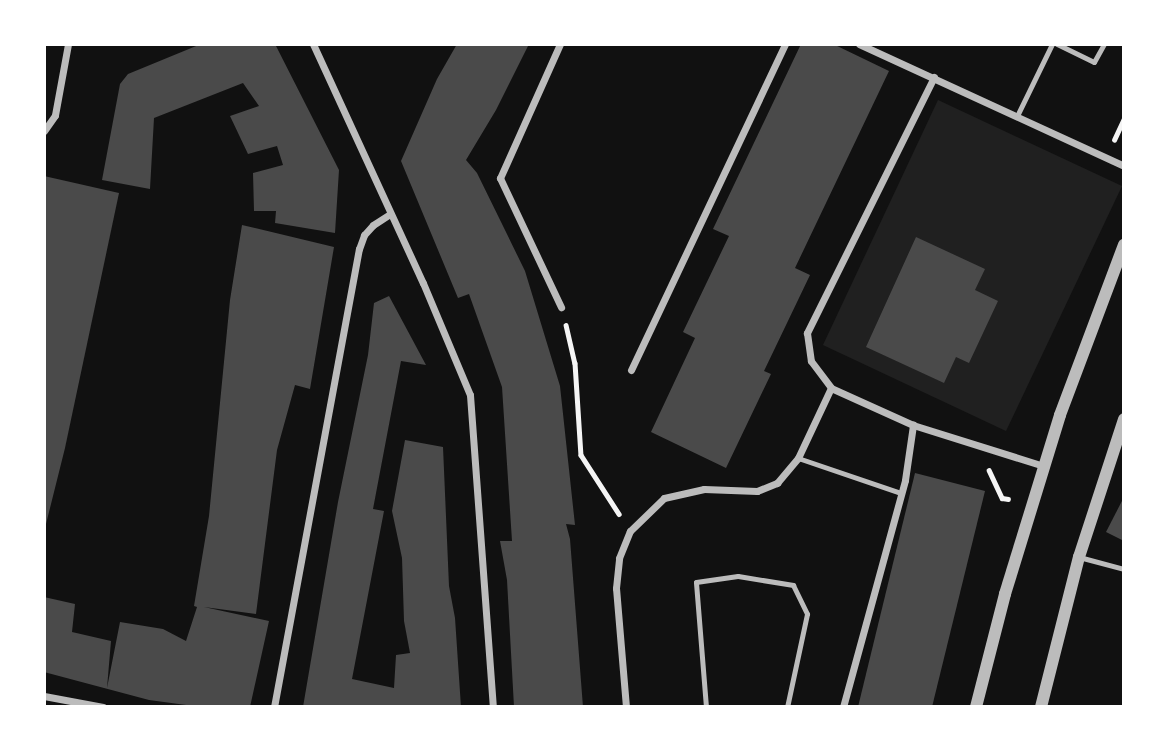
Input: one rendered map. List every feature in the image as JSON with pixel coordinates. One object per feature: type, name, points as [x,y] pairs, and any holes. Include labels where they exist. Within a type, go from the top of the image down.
[{"type":"street","points":[[44,131],[55,115],[68,44]]},
{"type":"street","points":[[313,44],[470,395],[493,707]]},
{"type":"street","points":[[561,44],[500,178],[561,307]]},
{"type":"street","points":[[631,370],[785,44]]},
{"type":"street","points":[[859,44],[1124,166]]},
{"type":"street","points":[[934,77],[807,333],[811,362],[831,388],[913,425],[1044,466]]},
{"type":"street","points":[[274,707],[359,250],[363,235],[390,214]]},
{"type":"street","points":[[976,707],[1005,594],[1044,466],[1124,245]]},
{"type":"street","points":[[626,707],[616,588],[619,558],[630,531],[664,498],[704,489],[757,491],[777,483],[798,458],[831,388]]},
{"type":"street","points":[[1041,707],[1079,557],[1124,419]]},
{"type":"street","points":[[844,707],[901,493],[913,425]]},
{"type":"street","points":[[44,696],[103,707]]},
{"type":"lane","points":[[1017,116],[1054,44],[1094,62],[1104,44]]},
{"type":"lane","points":[[798,458],[901,493]]},
{"type":"lane","points":[[1079,557],[1124,569]]},
{"type":"lane","points":[[706,707],[696,582],[738,576],[793,585],[807,614],[787,707]]},
{"type":"path","points":[[561,307],[575,363],[581,455],[630,531]]},
{"type":"shaded area","points":[[938,100],[1122,186],[1006,431],[823,345]]},
{"type":"building","points":[[201,44],[275,44],[339,170],[335,233],[275,223],[276,211],[254,211],[253,173],[283,165],[277,146],[248,154],[230,116],[259,106],[243,83],[154,118],[150,189],[102,180],[120,84],[128,74]]},
{"type":"building","points":[[457,44],[529,44],[496,110],[466,160],[477,173],[525,271],[560,386],[575,525],[566,524],[570,539],[583,707],[514,707],[507,580],[500,541],[512,541],[502,387],[469,294],[458,298],[401,161],[437,79]]},
{"type":"building","points":[[801,44],[833,44],[889,71],[795,268],[810,275],[764,371],[771,374],[726,468],[651,432],[695,338],[683,332],[729,236],[713,229]]},
{"type":"building","points":[[44,176],[119,193],[65,448],[45,528]]},
{"type":"building","points":[[242,225],[334,247],[310,389],[295,385],[277,450],[256,614],[204,607],[269,621],[250,707],[201,707],[149,700],[44,672],[44,597],[75,604],[72,632],[111,641],[107,688],[120,622],[163,629],[186,641],[197,607],[194,606],[209,516],[230,300]]},
{"type":"building","points":[[916,237],[985,269],[975,290],[998,301],[969,363],[956,357],[944,383],[866,347]]},
{"type":"building","points":[[389,296],[426,365],[401,361],[373,509],[384,511],[352,679],[394,688],[396,655],[410,653],[404,621],[402,558],[392,511],[405,440],[443,447],[449,586],[455,618],[461,707],[303,707],[338,502],[368,355],[374,303]]},
{"type":"building","points":[[915,473],[985,491],[932,707],[858,707]]},
{"type":"building","points":[[1124,497],[1124,541],[1106,532]]}]
